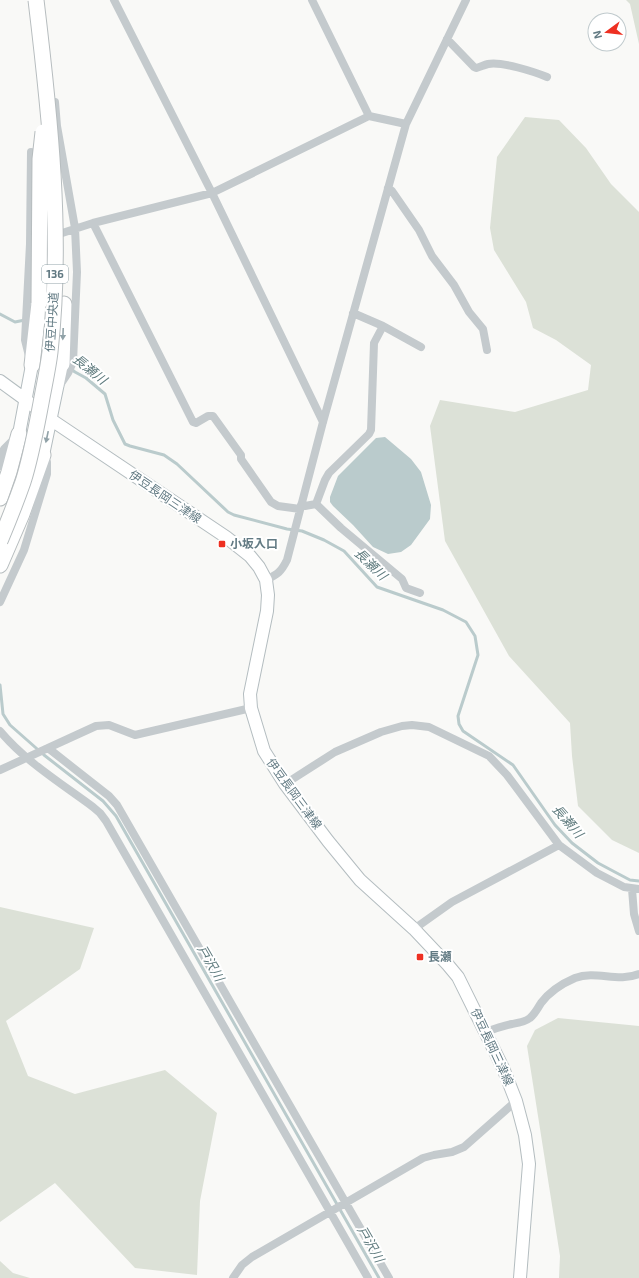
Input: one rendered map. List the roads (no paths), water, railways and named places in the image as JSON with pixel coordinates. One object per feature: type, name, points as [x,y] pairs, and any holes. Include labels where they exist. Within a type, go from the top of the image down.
[{"type":"highway","name":"伊豆中央道","points":[[0,524],[23,457],[32,418],[43,353],[48,282],[48,194],[37,63],[29,0]]},
{"type":"highway","name":"伊豆中央道","points":[[0,541],[23,482],[38,419],[50,354],[56,249],[51,145],[36,0]]},
{"type":"highway","points":[[32,365],[39,303],[40,158],[43,127]]},
{"type":"highway","points":[[51,145],[62,208],[64,236],[62,364]]},
{"type":"highway","points":[[0,498],[9,472],[19,434]]},
{"type":"highway","points":[[0,564],[22,514],[43,455]]},
{"type":"main road","points":[[43,455],[62,364]]},
{"type":"main road","points":[[19,434],[32,365]]},
{"type":"main road","name":"伊豆長岡三津線","points":[[0,381],[50,419],[226,536],[250,556],[259,567],[266,580],[268,595],[267,611],[250,694],[251,708],[264,751],[285,784],[328,841],[360,880],[414,930],[448,965],[458,978],[486,1032],[503,1068],[516,1101],[525,1135],[529,1164],[520,1278]]},
{"type":"street","points":[[44,0],[57,126],[75,228],[77,272],[73,362],[68,373],[57,388]]},
{"type":"street","points":[[114,0],[212,193],[322,422]]},
{"type":"street","points":[[312,0],[369,116]]},
{"type":"street","points":[[266,580],[278,574],[283,569],[287,560],[322,422],[406,124],[466,0]]},
{"type":"street","points":[[447,39],[474,67],[496,64],[547,77]]},
{"type":"street","points":[[30,244],[75,228],[212,193],[369,116],[406,124]]},
{"type":"street","points":[[31,152],[30,244],[25,340],[32,365]]},
{"type":"street","points":[[388,188],[392,191],[412,218],[432,256],[454,286],[469,312],[483,328],[487,350]]},
{"type":"street","points":[[93,223],[193,422],[196,423],[208,416],[213,416],[241,455],[241,459],[271,502],[278,506],[300,507],[316,504]]},
{"type":"street","points":[[353,312],[383,326],[421,347]]},
{"type":"street","points":[[316,504],[324,480],[329,473],[369,434],[371,430],[374,343],[383,326]]},
{"type":"street","points":[[0,466],[4,449],[19,434]]},
{"type":"street","points":[[0,602],[24,550],[47,474],[47,462],[43,455]]},
{"type":"street","points":[[316,504],[346,533],[402,579],[406,588],[420,593]]},
{"type":"street","points":[[0,770],[96,726],[109,725],[135,735],[251,708]]},
{"type":"street","points":[[285,784],[335,752],[381,732],[402,726],[412,725],[429,727],[489,756],[507,774],[559,845],[597,873],[624,887],[636,889],[634,914],[639,931]]},
{"type":"street","points":[[0,731],[11,744],[30,756],[93,807],[106,821],[332,1211],[368,1278]]},
{"type":"street","points":[[47,748],[109,796],[117,805],[389,1278]]},
{"type":"street","points":[[414,930],[452,902],[559,845]]},
{"type":"street","points":[[486,1032],[520,1023],[530,1018],[547,995],[562,984],[577,978],[591,975],[629,978],[639,974]]},
{"type":"street","points":[[233,1278],[242,1265],[252,1257],[423,1158],[464,1148],[516,1101]]},
{"type":"waterway","name":"長瀬川","points":[[0,314],[15,322],[25,320]]},
{"type":"waterway","name":"長瀬川","points":[[71,369],[86,378],[105,394],[113,420],[125,444],[164,455],[177,464],[228,512],[234,515],[287,529],[302,531],[324,540],[344,551],[377,587],[443,610],[466,622],[475,636],[478,655],[458,716],[459,724],[463,731],[513,765],[555,825],[572,843],[598,863],[630,880],[639,881]]},
{"type":"waterway","name":"戸沢川","points":[[0,685],[3,714],[10,725],[44,755],[103,801],[116,816],[379,1278]]},
{"type":"place","name":"小坂入口","points":[[222,544]]},
{"type":"place","name":"長瀬","points":[[420,957]]}]
